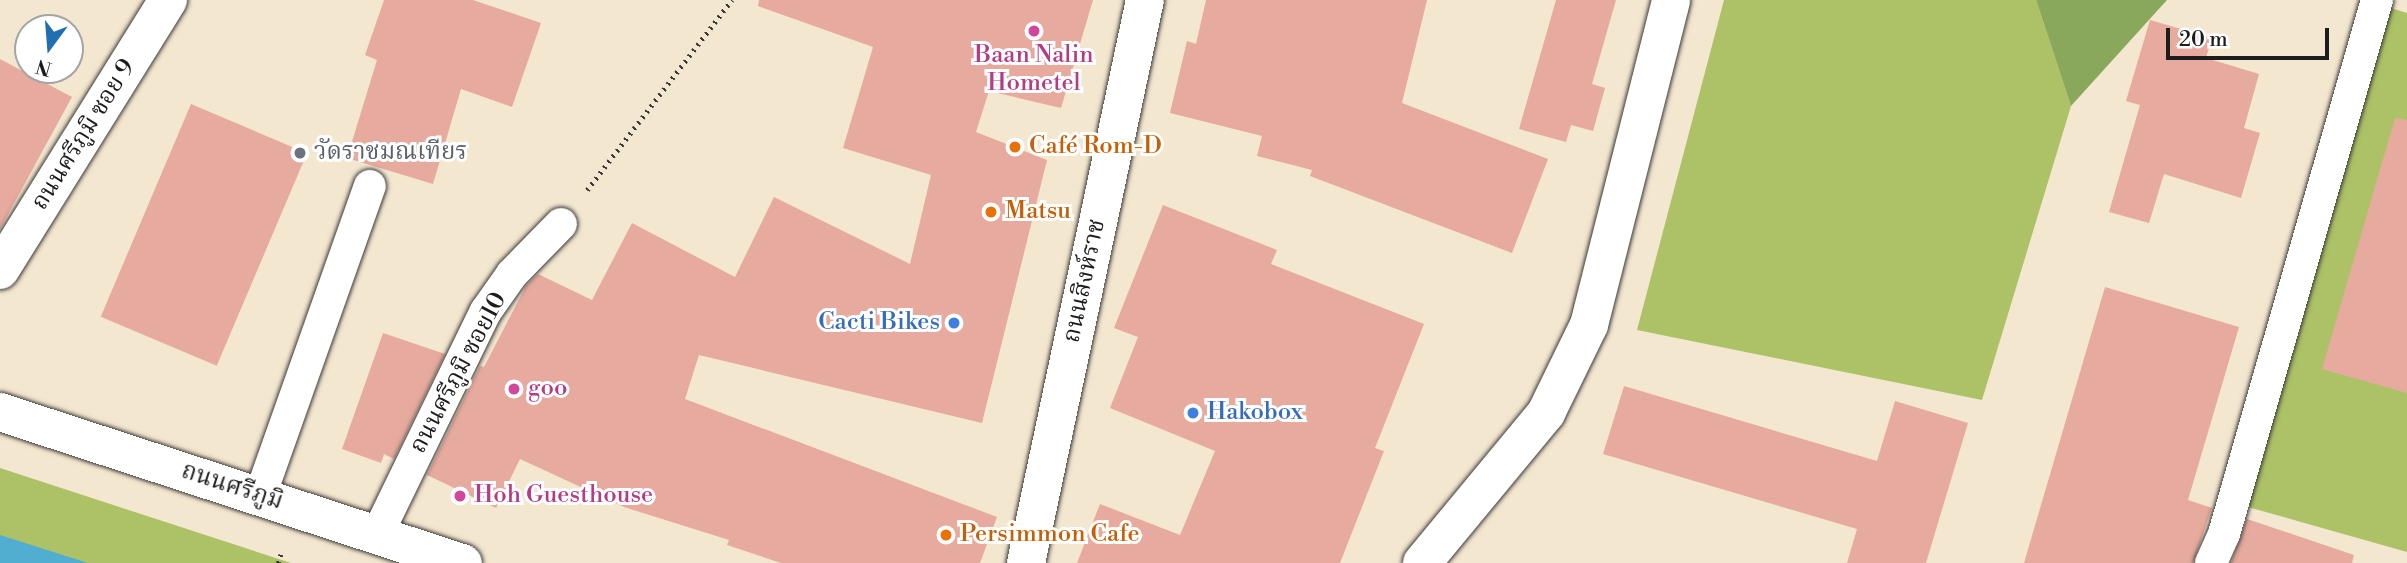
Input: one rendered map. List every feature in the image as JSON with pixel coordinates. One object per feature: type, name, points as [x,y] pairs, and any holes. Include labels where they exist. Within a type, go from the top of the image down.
[{"type":"street","name":"ถนนศรีภูมิ ซอย 9","points":[[0,270],[168,0]]},
{"type":"street","name":"ถนนสิงห์ราช","points":[[1026,563],[1145,0]]},
{"type":"street","points":[[1422,563],[1546,413],[1590,325],[1671,0]]},
{"type":"street","name":"ถนนศรีภูมิ","points":[[0,412],[463,563]]},
{"type":"lane","points":[[2211,563],[2224,534],[2377,0]]},
{"type":"lane","points":[[260,496],[370,186]]},
{"type":"lane","name":"ถนนศรีภูมิ ซอย10","points":[[377,536],[486,311],[512,274],[561,224]]},
{"type":"path","points":[[561,224],[732,0]]},
{"type":"path","points":[[278,563],[281,553]]},
{"type":"green space","points":[[1724,0],[2036,0],[2071,106],[1982,400],[1637,330]]},
{"type":"green space","points":[[2036,0],[2167,0],[2071,106]]},
{"type":"green space","points":[[2388,7],[2407,13],[2407,552],[2248,507]]},
{"type":"green space","points":[[0,468],[291,563],[0,563]]},
{"type":"water","points":[[0,535],[88,563],[0,563]]},
{"type":"building","points":[[384,0],[473,0],[541,23],[512,107],[461,89],[433,184],[347,158],[377,60],[365,55]]},
{"type":"building","points":[[759,0],[1093,0],[1061,108],[989,91],[976,132],[1047,160],[982,423],[699,355],[685,399],[997,517],[980,563],[781,563],[727,545],[729,540],[624,507],[520,459],[496,508],[427,475],[480,366],[484,367],[526,286],[538,274],[592,300],[632,223],[735,277],[774,197],[910,264],[931,175],[843,148],[873,47],[758,6]]},
{"type":"building","points":[[1206,0],[1427,0],[1402,103],[1548,159],[1512,253],[1310,176],[1312,170],[1257,156],[1262,136],[1170,113],[1187,41],[1196,44]]},
{"type":"building","points":[[1556,0],[1616,0],[1592,84],[1605,88],[1593,131],[1571,125],[1566,142],[1519,129]]},
{"type":"building","points":[[2150,20],[2212,38],[2206,58],[2259,74],[2244,128],[2260,133],[2241,198],[2164,174],[2149,223],[2109,212],[2140,105],[2126,101]]},
{"type":"building","points":[[0,59],[14,66],[14,84],[47,84],[72,97],[0,229]]},
{"type":"building","points":[[191,104],[307,153],[217,366],[101,317]]},
{"type":"building","points":[[2395,118],[2407,120],[2407,393],[2322,369]]},
{"type":"building","points":[[1163,205],[1277,250],[1271,264],[1424,324],[1375,448],[1384,451],[1340,563],[1077,563],[1100,504],[1180,535],[1215,451],[1110,408],[1138,337],[1114,328]]},
{"type":"building","points":[[2105,287],[2239,327],[2188,500],[2212,508],[2193,563],[2024,563]]},
{"type":"building","points":[[383,333],[445,354],[394,459],[384,454],[381,463],[342,449]]},
{"type":"building","points":[[1624,386],[1877,461],[1895,401],[1968,423],[1926,563],[1847,563],[1857,529],[1603,454]]},
{"type":"building","points":[[2247,519],[2354,555],[2352,563],[2231,563]]},
{"type":"place","name":"Baan Nalin Hometel","points":[[1034,31]]},
{"type":"place","name":"Café Rom-D","points":[[1015,147]]},
{"type":"place","name":"วัดราชมณเทียร","points":[[300,153]]},
{"type":"place","name":"Matsu","points":[[991,212]]},
{"type":"place","name":"Cacti Bikes","points":[[954,323]]},
{"type":"place","name":"goo","points":[[514,389]]},
{"type":"place","name":"Hakobox","points":[[1193,413]]},
{"type":"place","name":"Hoh Guesthouse","points":[[460,496]]},
{"type":"place","name":"Persimmon Cafe","points":[[946,535]]}]
